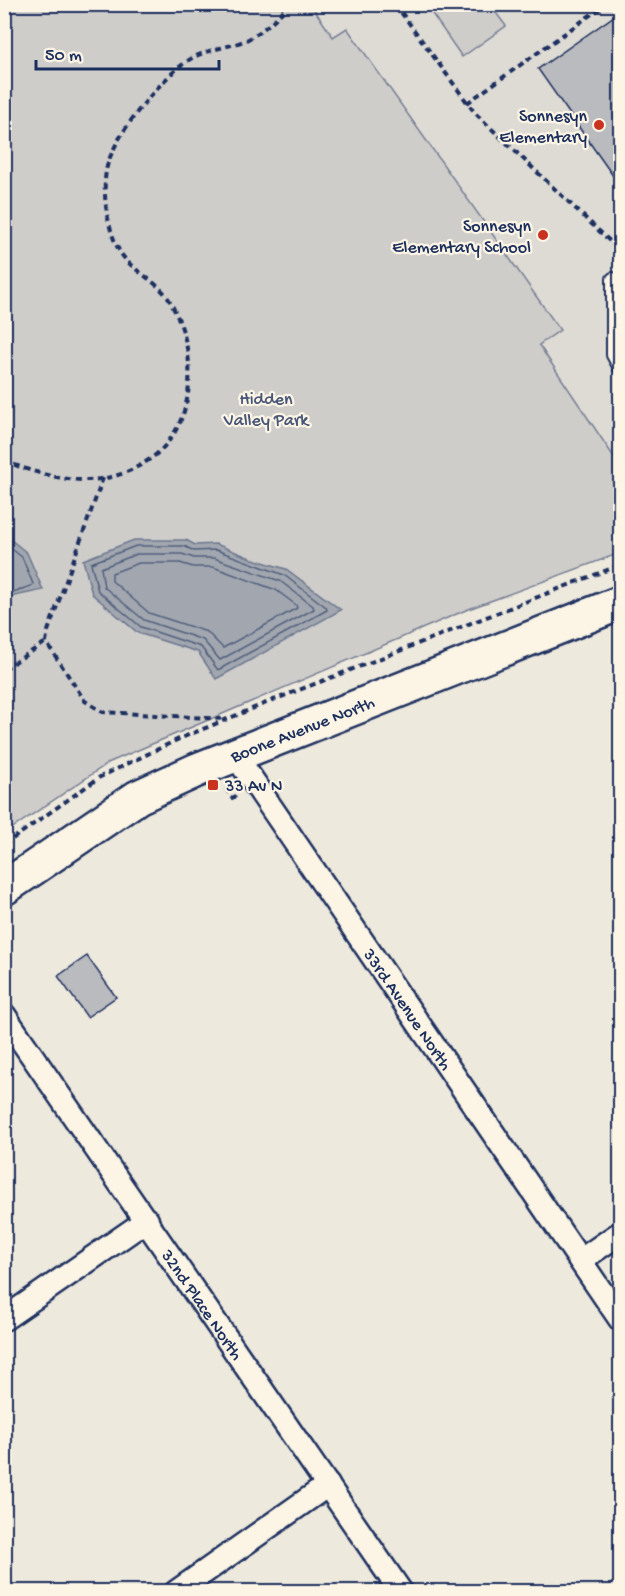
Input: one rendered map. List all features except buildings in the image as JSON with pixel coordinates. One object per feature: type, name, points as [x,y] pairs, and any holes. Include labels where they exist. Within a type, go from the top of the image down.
[{"type":"street","name":"Boone Avenue North","points":[[4,888],[138,797],[197,770],[621,603]]},
{"type":"street","name":"33rd Avenue North","points":[[236,756],[621,1318]]},
{"type":"street","name":"32nd Place North","points":[[4,1015],[401,1592]]},
{"type":"street","points":[[4,1319],[147,1220]]},
{"type":"street","points":[[581,1260],[621,1233]]},
{"type":"street","points":[[176,1592],[328,1485]]},
{"type":"lane","points":[[613,279],[613,355],[621,368]]},
{"type":"path","points":[[4,462],[34,472],[80,481],[103,478],[130,472],[159,454],[173,434],[186,408],[190,380],[188,353],[181,326],[169,299],[156,284],[122,255],[114,238],[105,203],[106,171],[112,153],[137,111],[169,77],[195,56],[246,40],[264,29],[290,4]]},
{"type":"path","points":[[395,4],[475,113],[618,249]]},
{"type":"path","points":[[467,103],[606,4]]},
{"type":"path","points":[[613,279],[621,227]]},
{"type":"path","points":[[4,669],[46,642],[59,599],[103,478]]},
{"type":"path","points":[[4,845],[100,777],[181,738],[621,565]]},
{"type":"path","points":[[46,642],[85,701],[103,712],[228,719]]},
{"type":"shaded area","name":"Sonnesyn Elementary School","points":[[311,5],[620,5],[620,466]]},
{"type":"green space","name":"Hidden Valley Park","points":[[5,5],[311,5],[333,37],[347,28],[560,330],[539,345],[620,466],[620,553],[466,610],[110,762],[5,833]]},
{"type":"green space","points":[[426,5],[490,5],[506,26],[462,57]]},
{"type":"water","points":[[5,535],[27,553],[43,590],[10,597],[5,602]]},
{"type":"water","points":[[134,540],[186,540],[195,545],[216,544],[286,569],[341,610],[216,679],[198,652],[138,633],[92,594],[83,560]]},
{"type":"place","name":"Sonnesyn Elementary","points":[[599,125]]},
{"type":"place","name":"Sonnesyn Elementary School","points":[[543,235]]},
{"type":"place","name":"33 Av N","points":[[213,785]]}]
